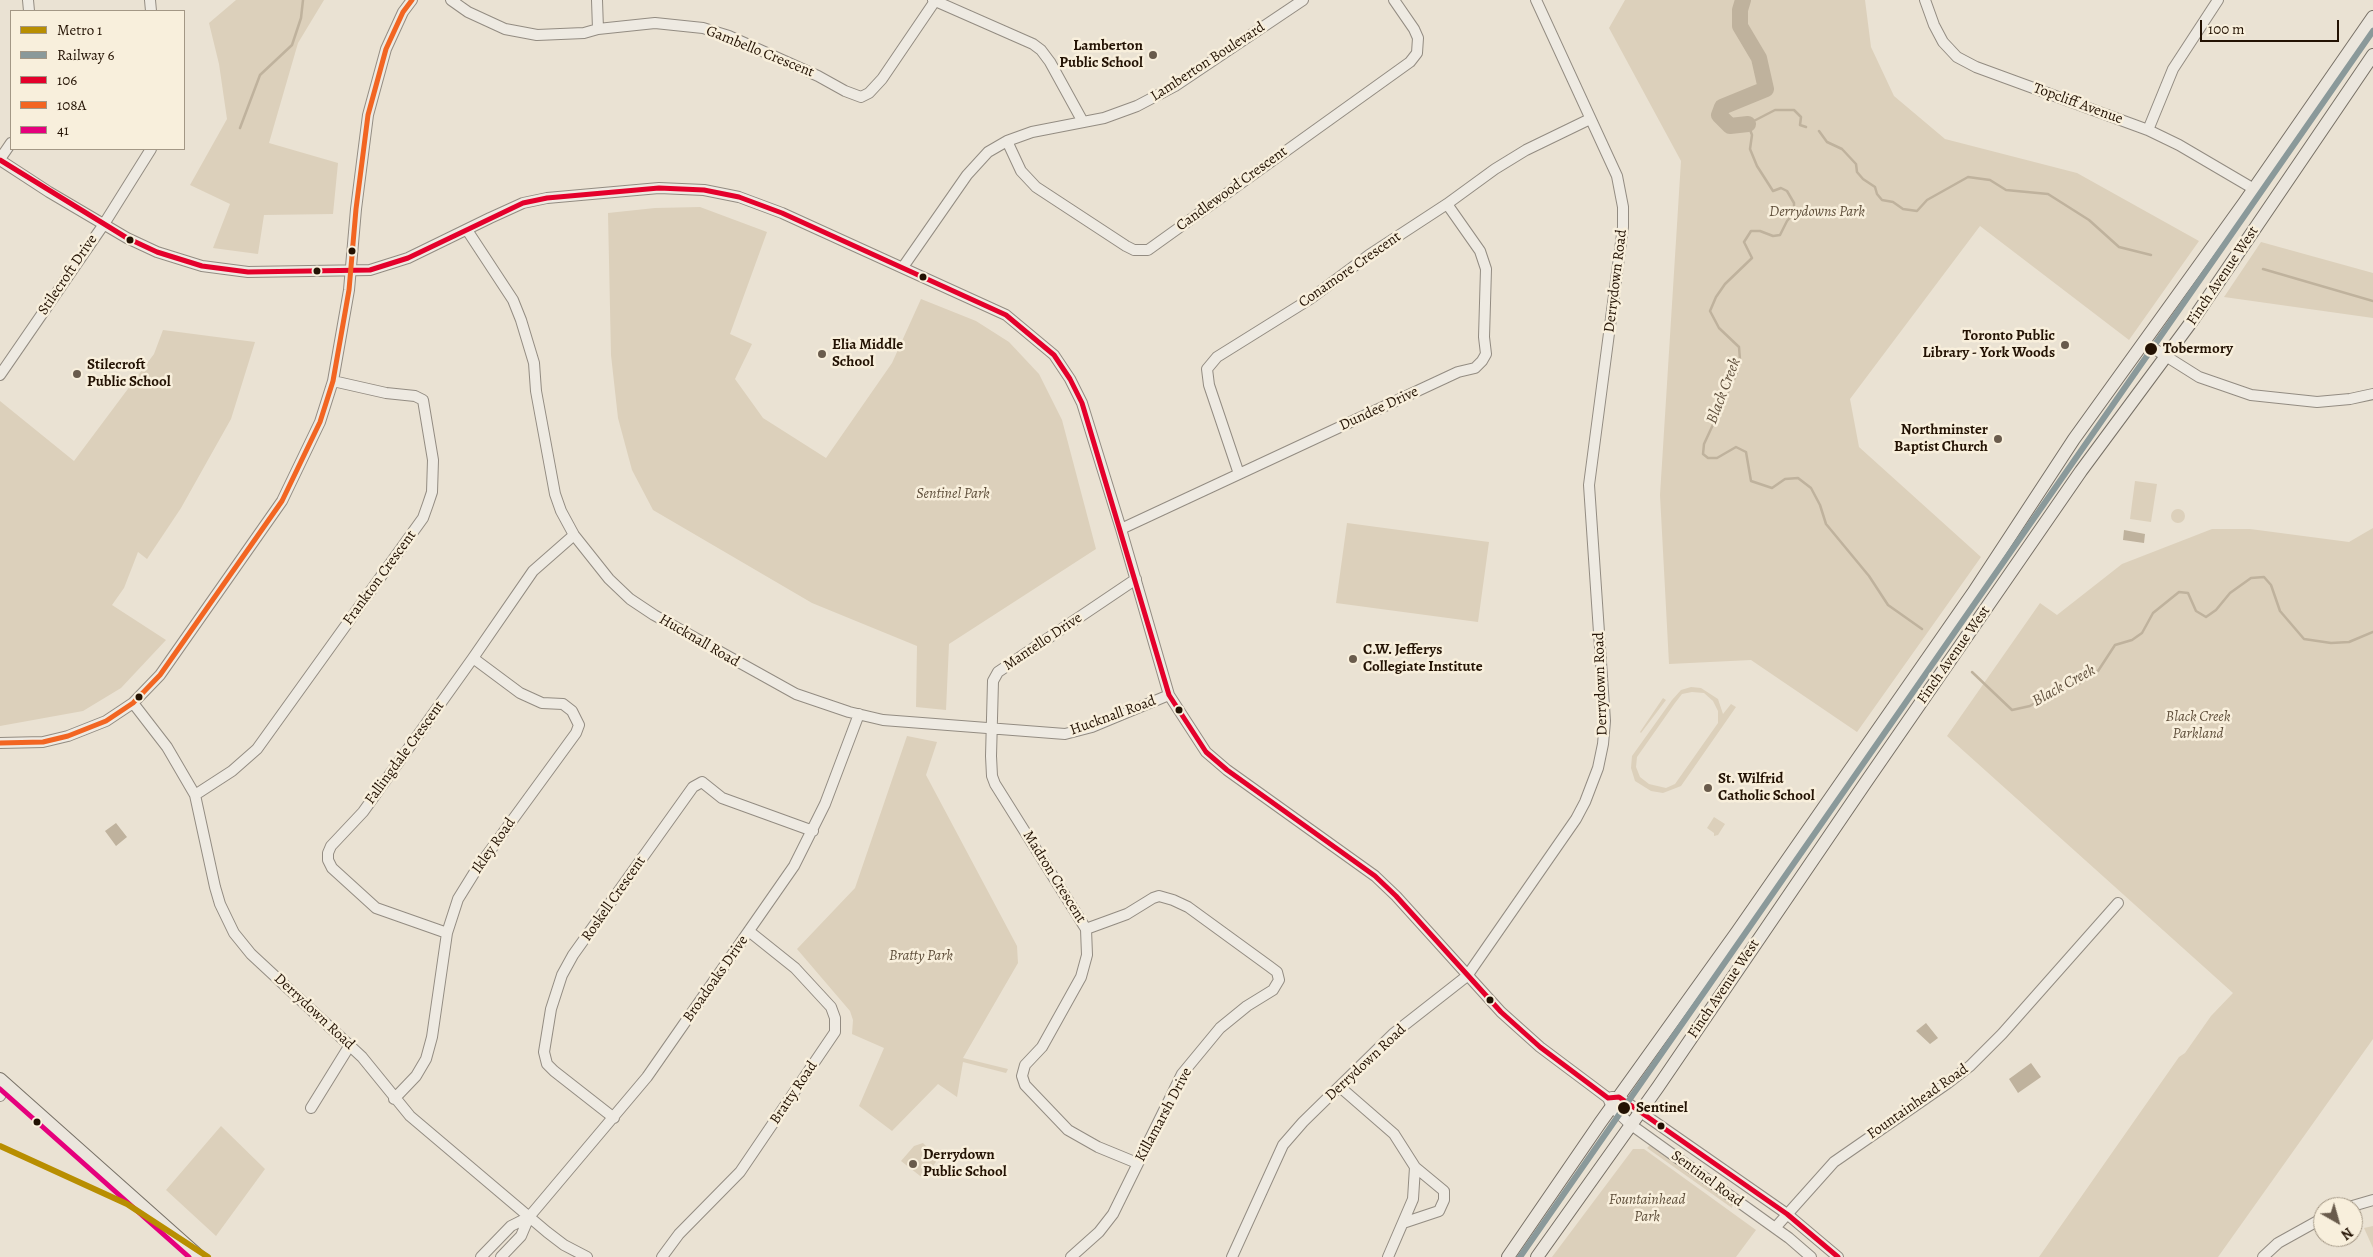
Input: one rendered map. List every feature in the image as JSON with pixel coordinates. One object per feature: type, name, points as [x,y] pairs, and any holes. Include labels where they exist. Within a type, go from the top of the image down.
[{"type":"main road","name":"Finch Avenue West","points":[[1508,1257],[1613,1100],[1973,593],[2074,439],[2254,190],[2373,18]]},
{"type":"main road","name":"Finch Avenue West","points":[[1537,1257],[2082,471],[2165,357],[2373,55]]},
{"type":"main road","points":[[2,1087],[200,1257]]},
{"type":"street","points":[[0,743],[43,742],[68,736],[106,721],[133,703],[164,669],[282,501],[320,422],[333,382],[346,309],[364,146],[372,98],[386,49],[412,0]]},
{"type":"street","name":"Gambello Crescent","points":[[451,0],[468,12],[505,30],[537,35],[584,33],[598,29],[654,23],[704,28],[729,36],[861,97],[869,93],[882,79],[934,0]]},
{"type":"street","points":[[597,0],[598,29]]},
{"type":"street","points":[[934,0],[1033,44],[1041,50],[1050,62],[1083,122]]},
{"type":"street","name":"Lamberton Boulevard","points":[[903,267],[967,175],[988,152],[1007,141],[1032,132],[1104,118],[1156,97],[1303,0]]},
{"type":"street","name":"Candlewood Crescent","points":[[1007,141],[1021,171],[1036,187],[1126,246],[1134,250],[1148,250],[1410,62],[1417,53],[1418,38],[1394,0]]},
{"type":"street","name":"Derrydown Road","points":[[1232,1257],[1283,1145],[1393,1034],[1467,976],[1576,819],[1590,789],[1603,744],[1604,693],[1588,485],[1623,227],[1623,207],[1617,176],[1536,0]]},
{"type":"street","name":"Topcliff Avenue","points":[[1925,0],[1934,25],[1943,42],[1957,57],[1976,67],[2148,130],[2179,145],[2254,190]]},
{"type":"street","points":[[2148,130],[2173,69],[2218,0]]},
{"type":"street","name":"Conamore Crescent","points":[[1239,474],[1209,385],[1207,369],[1211,363],[1223,352],[1233,348],[1310,299],[1369,255],[1447,204],[1495,169],[1526,150],[1590,119]]},
{"type":"street","points":[[0,160],[10,145]]},
{"type":"street","name":"Stilecroft Drive","points":[[0,375],[104,224],[150,150]]},
{"type":"street","name":"Sentinel Road","points":[[0,160],[49,192],[157,252],[202,266],[248,272],[370,270],[395,264],[515,207],[538,199],[644,189],[692,189],[739,197],[765,207],[903,267],[1006,315],[1054,355],[1070,379],[1082,403],[1169,695],[1206,752],[1227,770],[1375,876],[1516,1027],[1613,1100],[1640,1111],[1787,1214],[1838,1257]]},
{"type":"street","name":"Dundee Drive","points":[[1121,529],[1458,372],[1475,368],[1486,354],[1484,337],[1486,269],[1480,251],[1447,204]]},
{"type":"street","name":"Hucknall Road","points":[[467,230],[513,300],[522,320],[534,363],[536,391],[555,494],[574,535],[609,579],[630,598],[654,615],[796,694],[859,714],[897,722],[1051,734],[1074,733],[1169,695]]},
{"type":"street","points":[[2145,343],[2199,377],[2260,397],[2317,402],[2350,399],[2373,394]]},
{"type":"street","name":"Frankton Crescent","points":[[195,795],[232,772],[257,749],[423,518],[428,504],[432,492],[433,460],[423,400],[415,396],[386,393],[333,382]]},
{"type":"street","name":"Fallingdale Crescent","points":[[447,932],[376,908],[332,868],[328,860],[328,853],[331,846],[363,812],[474,658],[532,571],[574,535]]},
{"type":"street","name":"Mantello Drive","points":[[991,729],[994,681],[998,672],[1136,579]]},
{"type":"street","name":"Ikley Road","points":[[394,1098],[416,1076],[426,1059],[432,1037],[447,932],[458,900],[476,870],[576,733],[579,725],[572,712],[563,704],[542,703],[520,693],[474,658]]},
{"type":"street","name":"Derrydown Road","points":[[133,703],[167,747],[195,795],[220,904],[234,933],[251,954],[370,1065],[410,1116],[564,1245],[587,1257]]},
{"type":"street","name":"Broadoaks Drive","points":[[501,1257],[521,1236],[529,1216],[647,1077],[750,932],[794,866],[813,831],[859,714]]},
{"type":"street","name":"Madron Crescent","points":[[991,729],[992,776],[995,784],[1086,929],[1087,955],[1081,976],[1042,1047],[1026,1065],[1022,1076],[1025,1084],[1068,1130],[1098,1146],[1138,1163]]},
{"type":"street","name":"Roskell Crescent","points":[[614,1118],[547,1064],[544,1052],[551,1009],[562,975],[573,955],[693,787],[702,782],[722,798],[813,831]]},
{"type":"street","name":"Killamarsh Drive","points":[[1071,1257],[1099,1232],[1113,1214],[1182,1074],[1220,1028],[1247,1006],[1277,986],[1279,976],[1269,966],[1188,907],[1159,896],[1127,914],[1086,929]]},
{"type":"street","name":"Fountainhead Road","points":[[1775,1228],[1834,1162],[1970,1066],[2002,1034],[2118,904]]},
{"type":"street","name":"Bratty Road","points":[[662,1257],[679,1234],[740,1172],[835,1032],[835,1018],[831,1007],[795,968],[750,932]]},
{"type":"street","points":[[311,1108],[350,1046]]},
{"type":"street","points":[[1340,1087],[1394,1134],[1415,1167],[1444,1191],[1444,1200],[1439,1211],[1403,1223]]},
{"type":"street","name":"Sentinel Road","points":[[1613,1100],[1630,1124],[1775,1228],[1811,1257]]},
{"type":"street","points":[[1388,1257],[1413,1199],[1415,1167]]},
{"type":"street","name":"Broadoaks Drive","points":[[484,1256],[511,1226],[529,1216]]},
{"type":"street","points":[[2263,1257],[2278,1243],[2313,1224]]},
{"type":"green space","points":[[236,0],[324,0],[298,43],[269,143],[338,163],[333,214],[264,215],[258,254],[213,248],[230,204],[190,185],[227,119],[219,64],[209,23]]},
{"type":"green space","name":"Derrydowns Park","points":[[1625,0],[1865,0],[1871,47],[1894,96],[1945,139],[2077,173],[2199,241],[2129,340],[1980,226],[1850,399],[1859,447],[1981,557],[1857,732],[1751,660],[1669,664],[1660,495],[1681,161],[1609,28]]},
{"type":"green space","name":"Sentinel Park","points":[[700,207],[767,232],[730,334],[752,344],[735,379],[763,418],[826,458],[892,363],[921,299],[976,321],[1009,342],[1039,374],[1062,420],[1096,549],[949,644],[946,710],[916,707],[917,646],[812,603],[653,510],[632,470],[618,418],[611,355],[608,213],[655,208]]},
{"type":"green space","points":[[2261,242],[2373,273],[2373,318],[2224,297]]},
{"type":"green space","points":[[163,330],[255,342],[231,419],[181,508],[147,559],[138,552],[124,588],[112,605],[166,640],[121,688],[83,711],[0,726],[0,401],[74,461],[154,354]]},
{"type":"green space","points":[[2135,481],[2157,484],[2151,522],[2130,519]]},
{"type":"green space","points":[[2178,509],[2183,511],[2185,516],[2183,521],[2178,523],[2173,521],[2171,516],[2173,511]]},
{"type":"green space","points":[[1347,523],[1489,542],[1478,622],[1336,603]]},
{"type":"green space","name":"Black Creek Parkland","points":[[2373,528],[2373,1039],[2218,1257],[2039,1257],[2179,1057],[2185,1053],[2211,1016],[2233,993],[1947,736],[2040,603],[2057,615],[2122,564],[2212,529],[2250,529],[2349,542]]},
{"type":"green space","points":[[1691,687],[1701,688],[1718,699],[1723,714],[1731,704],[1736,707],[1681,786],[1663,793],[1651,791],[1635,781],[1631,768],[1632,756],[1681,690]],"holes":[[[1692,692],[1704,693],[1713,701],[1718,711],[1718,723],[1675,784],[1666,788],[1649,784],[1640,777],[1636,767],[1637,757],[1682,694]]]},
{"type":"green space","points":[[1663,698],[1666,700],[1641,733],[1640,732]]},
{"type":"green space","name":"Bratty Park","points":[[907,736],[937,742],[926,775],[1017,946],[1018,963],[963,1058],[1008,1069],[1006,1073],[963,1062],[957,1097],[938,1084],[892,1131],[859,1106],[884,1048],[852,1034],[853,1020],[850,1011],[797,949],[855,888]]},
{"type":"green space","points":[[1714,817],[1725,824],[1718,835],[1714,836],[1714,833],[1707,828]]},
{"type":"green space","points":[[221,1126],[265,1169],[216,1236],[166,1190]]},
{"type":"green space","points":[[923,1143],[935,1155],[940,1156],[924,1179],[901,1161],[914,1146]]},
{"type":"green space","points":[[1650,1145],[1733,1203],[1732,1208],[1647,1148]]},
{"type":"green space","name":"Fountainhead Park","points":[[1633,1149],[1644,1149],[1756,1230],[1736,1257],[1552,1257]]},
{"type":"green space","points":[[2373,1226],[2373,1248],[2364,1228]]},
{"type":"shaded area","points":[[2124,530],[2145,534],[2144,543],[2123,540]]},
{"type":"shaded area","points":[[116,823],[127,837],[116,846],[105,831]]},
{"type":"shaded area","points":[[1926,1023],[1938,1038],[1930,1044],[1916,1031]]},
{"type":"shaded area","points":[[2031,1063],[2041,1077],[2018,1093],[2009,1079]]},
{"type":"waterway","points":[[240,128],[260,75],[292,45],[301,18],[303,0]]},
{"type":"waterway","name":"Black Creek","points":[[1743,0],[1740,10],[1740,26],[1759,58],[1766,89],[1722,107],[1719,115],[1730,126],[1748,124]]},
{"type":"waterway","name":"Black Creek","points":[[1806,127],[1800,125],[1801,117],[1794,110],[1775,110],[1748,124],[1752,135],[1750,149],[1757,166],[1773,191],[1781,188],[1787,191],[1794,203],[1794,213],[1787,221],[1780,235],[1773,236],[1760,231],[1751,231],[1744,242],[1752,258],[1725,284],[1716,297],[1710,311],[1719,328],[1739,347],[1740,360],[1736,375],[1704,444],[1703,454],[1708,458],[1717,458],[1736,447],[1746,452],[1751,481],[1772,488],[1785,479],[1798,478],[1811,488],[1820,505],[1826,524],[1869,576],[1888,605],[1922,629]]},
{"type":"waterway","points":[[1819,131],[1827,142],[1842,149],[1856,164],[1857,172],[1863,179],[1875,187],[1877,194],[1882,200],[1893,202],[1903,209],[1917,211],[1927,200],[1968,177],[1990,180],[2006,190],[2048,194],[2089,220],[2119,247],[2151,255]]},
{"type":"waterway","points":[[2263,269],[2373,301]]},
{"type":"waterway","name":"Black Creek","points":[[1972,672],[2012,710],[2030,706],[2053,692],[2080,683],[2098,671],[2115,645],[2132,640],[2142,633],[2153,613],[2179,592],[2188,593],[2196,611],[2206,617],[2216,610],[2230,593],[2251,578],[2264,577],[2271,585],[2280,611],[2304,639],[2331,643],[2349,642],[2373,632]]},
{"type":"metro line","name":"1","points":[[0,1146],[127,1204],[208,1257]]},
{"type":"rail line","name":"6","points":[[1520,1257],[2373,31]]},
{"type":"transit line","name":"108A","points":[[0,743],[43,742],[68,736],[106,721],[133,703],[160,675],[282,501],[320,422],[333,381],[349,290],[356,209],[368,115],[386,49],[403,12],[412,0]]},
{"type":"transit line","name":"106","points":[[0,160],[127,238],[157,252],[202,266],[248,272],[370,270],[408,258],[523,203],[547,198],[659,188],[704,190],[739,197],[782,213],[1006,315],[1054,355],[1070,379],[1082,403],[1169,695],[1206,752],[1227,770],[1375,876],[1396,896],[1501,1012],[1540,1047],[1608,1098],[1619,1097],[1787,1214],[1838,1257]]},
{"type":"transit line","name":"41","points":[[0,1089],[189,1257]]},
{"type":"place","name":"Lamberton Public School","points":[[1153,55]]},
{"type":"place","name":"Toronto Public Library - York Woods","points":[[2065,345]]},
{"type":"place","name":"Tobermory","points":[[2151,349]]},
{"type":"place","name":"Elia Middle School","points":[[822,354]]},
{"type":"place","name":"Stilecroft Public School","points":[[77,374]]},
{"type":"place","name":"Northminster Baptist Church","points":[[1998,439]]},
{"type":"place","name":"C.W. Jefferys Collegiate Institute","points":[[1353,659]]},
{"type":"place","name":"St. Wilfrid Catholic School","points":[[1708,788]]},
{"type":"place","name":"Sentinel","points":[[1624,1108]]},
{"type":"place","name":"Derrydown Public School","points":[[913,1164]]}]
